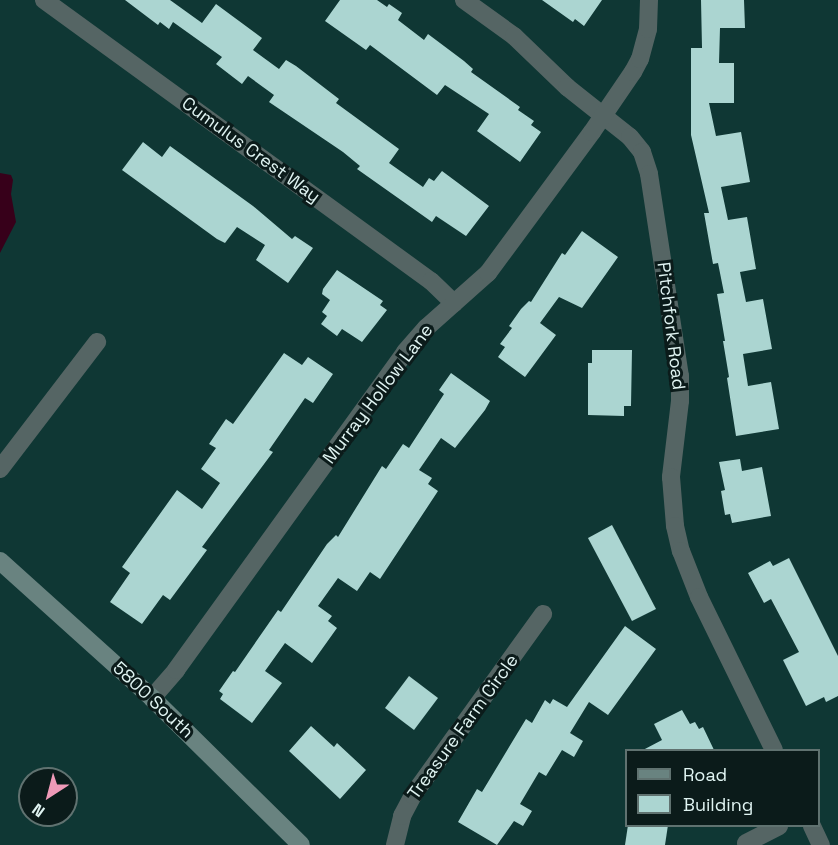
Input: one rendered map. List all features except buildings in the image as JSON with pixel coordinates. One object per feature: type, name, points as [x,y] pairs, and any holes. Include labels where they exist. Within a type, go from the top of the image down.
[{"type":"street","name":"Cumulus Crest Way","points":[[44,0],[431,281],[454,303]]},
{"type":"street","name":"Pitchfork Road","points":[[464,0],[513,36],[567,87],[637,144],[642,152],[649,174],[680,376],[680,401],[671,477],[675,526],[681,551],[718,639],[773,749]]},
{"type":"street","name":"Murray Hollow Lane","points":[[152,698],[176,670],[405,352],[426,328],[493,267],[603,116],[640,59],[648,29],[649,0]]},
{"type":"street","points":[[0,469],[97,342]]},
{"type":"street","name":"5800 South","points":[[0,561],[152,698],[301,845]]},
{"type":"street","name":"Treasure Farm Circle","points":[[395,845],[402,816],[413,795],[543,614]]},
{"type":"street","points":[[746,843],[775,827]]},
{"type":"street","points":[[813,827],[821,845]]},
{"type":"shaded area","points":[[0,173],[11,175],[13,180],[11,194],[16,222],[0,253]]}]
